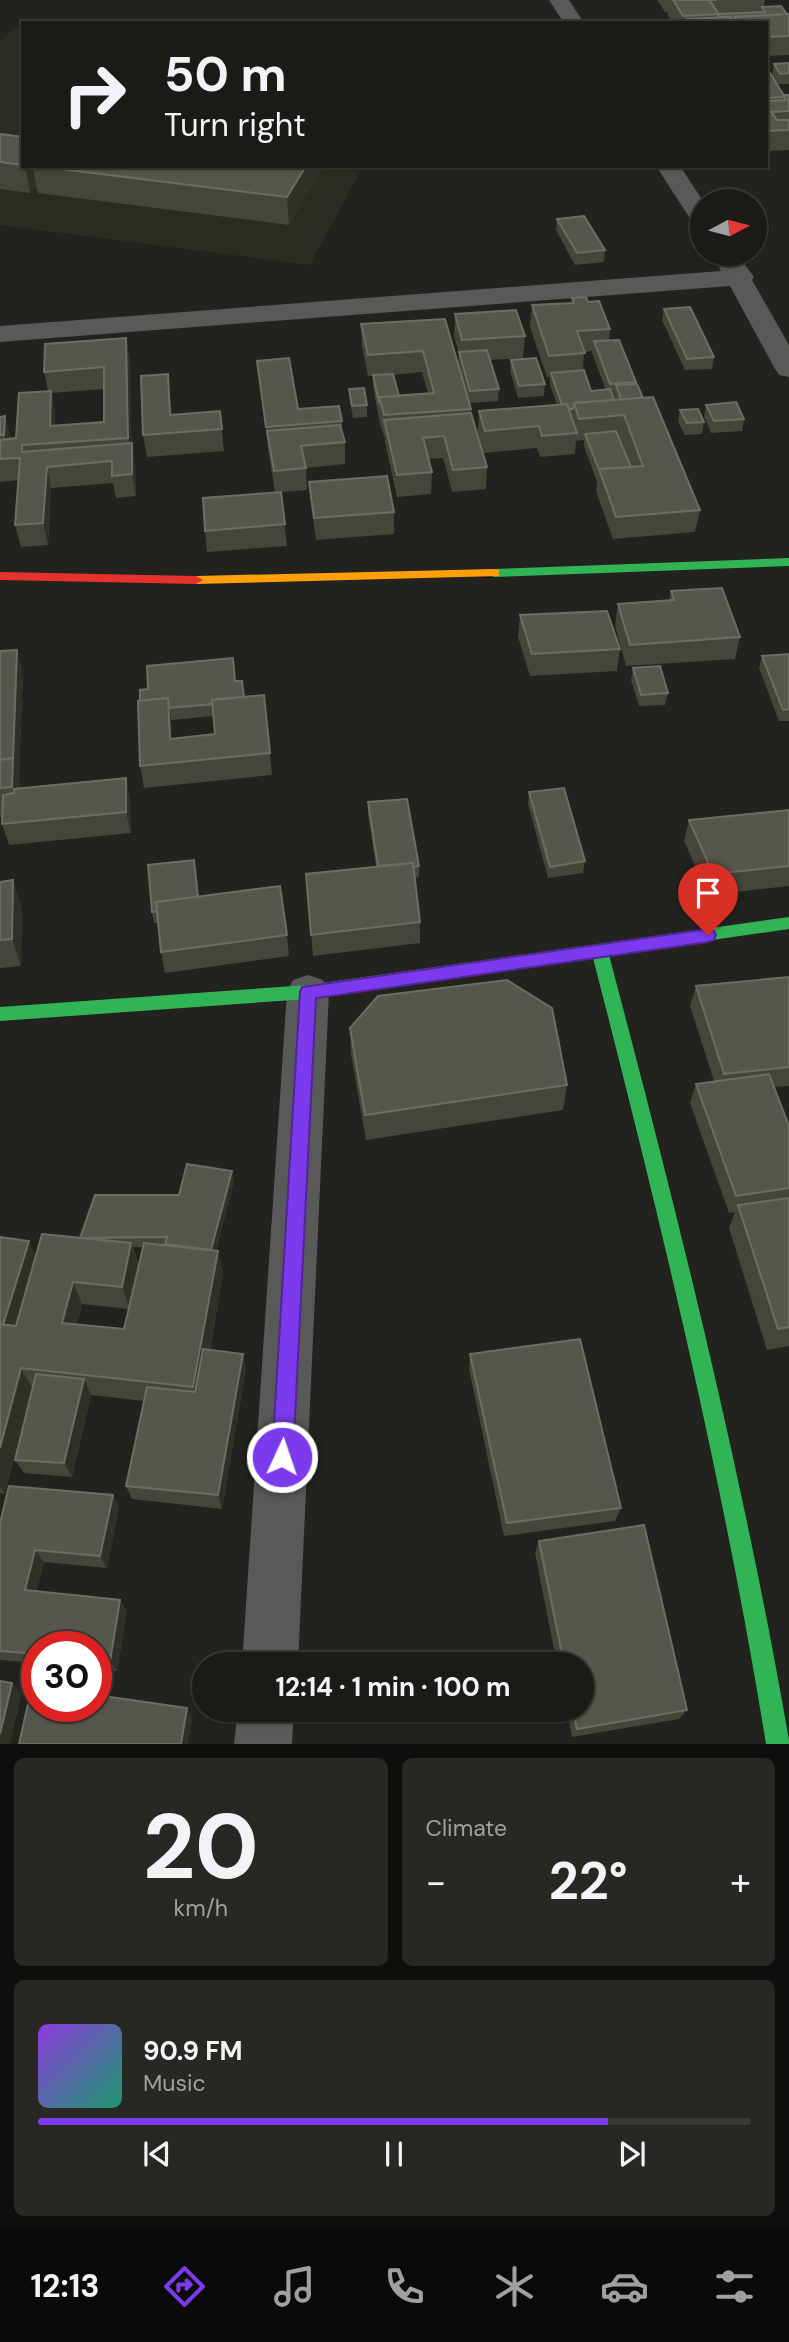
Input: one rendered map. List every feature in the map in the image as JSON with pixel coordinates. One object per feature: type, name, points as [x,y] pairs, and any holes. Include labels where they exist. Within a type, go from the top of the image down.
[{"type":"street","points":[[559,0],[573,21]]},
{"type":"street","points":[[669,168],[690,200]]},
{"type":"street","points":[[733,266],[789,369]]},
{"type":"street","points":[[0,334],[741,277]]},
{"type":"street","points":[[0,576],[192,580],[382,578],[789,562]]},
{"type":"street","points":[[0,1014],[308,992],[789,923]]},
{"type":"street","points":[[600,951],[713,1396],[766,1662],[778,1744]]},
{"type":"street","points":[[271,1652],[308,992]]},
{"type":"street","points":[[263,1744],[265,1722]]},
{"type":"shaded area","points":[[13,28],[21,29],[21,168],[362,168],[310,265],[0,225],[0,41]]},
{"type":"building","points":[[673,0],[709,0],[719,14],[683,16]]},
{"type":"building","points":[[781,6],[787,14],[735,17],[734,21],[730,17],[718,17],[719,14],[765,12],[762,7]]},
{"type":"building","points":[[789,14],[789,36],[768,37],[768,21],[738,21],[735,17]]},
{"type":"building","points":[[730,17],[733,21],[688,21],[687,19]]},
{"type":"building","points":[[789,63],[789,73],[780,74],[774,64]]},
{"type":"building","points":[[768,70],[785,97],[768,98]]},
{"type":"building","points":[[789,100],[789,111],[771,112],[768,101]]},
{"type":"building","points":[[768,112],[777,120],[789,120],[789,130],[768,131]]},
{"type":"building","points":[[0,134],[21,137],[21,165],[0,162]]},
{"type":"building","points":[[52,168],[305,168],[287,197]]},
{"type":"building","points":[[584,216],[605,250],[577,253],[557,219]]},
{"type":"building","points":[[586,297],[588,302],[599,301],[610,329],[577,331],[585,353],[549,356],[532,305],[574,303],[572,298]]},
{"type":"building","points":[[690,307],[714,357],[687,359],[664,309]]},
{"type":"building","points":[[516,310],[525,336],[462,340],[455,314]]},
{"type":"building","points":[[445,319],[471,409],[384,415],[379,397],[434,393],[423,351],[368,355],[361,324]]},
{"type":"building","points":[[126,338],[128,438],[22,445],[22,452],[132,443],[132,474],[112,476],[112,461],[47,467],[43,523],[15,525],[20,458],[0,459],[0,440],[16,438],[19,393],[51,391],[50,426],[104,422],[104,367],[44,372],[45,344]]},
{"type":"building","points":[[619,340],[636,382],[610,384],[594,341]]},
{"type":"building","points":[[487,350],[499,389],[470,391],[459,352]]},
{"type":"building","points":[[289,358],[298,409],[339,406],[342,421],[266,427],[257,361]]},
{"type":"building","points":[[536,358],[545,384],[519,386],[511,360]]},
{"type":"building","points":[[584,370],[591,391],[610,389],[614,400],[574,403],[573,409],[569,409],[567,404],[562,405],[551,373]]},
{"type":"building","points":[[168,374],[170,415],[220,411],[222,429],[143,435],[141,376]]},
{"type":"building","points":[[393,374],[399,396],[379,397],[379,403],[373,375]]},
{"type":"building","points":[[637,384],[643,398],[621,400],[616,385]]},
{"type":"building","points":[[364,388],[367,405],[352,406],[349,389]]},
{"type":"building","points":[[653,397],[700,510],[616,517],[599,469],[643,466],[624,415],[579,419],[574,403]]},
{"type":"building","points":[[736,402],[744,419],[714,421],[706,405]]},
{"type":"building","points":[[567,404],[577,433],[542,436],[539,426],[485,431],[479,411]]},
{"type":"building","points":[[698,409],[704,422],[687,423],[680,410]]},
{"type":"building","points":[[471,413],[487,467],[453,470],[444,436],[423,438],[432,472],[397,475],[384,420]]},
{"type":"building","points":[[5,416],[4,435],[0,435],[0,417]]},
{"type":"building","points":[[340,425],[345,442],[301,446],[306,468],[274,471],[267,431]]},
{"type":"building","points":[[616,431],[631,467],[599,470],[585,434]]},
{"type":"building","points":[[387,476],[394,512],[314,518],[309,482]]},
{"type":"building","points":[[281,492],[285,524],[205,531],[203,498]]},
{"type":"building","points":[[722,588],[740,637],[630,645],[618,604],[674,600],[671,591]]},
{"type":"building","points":[[607,611],[620,649],[532,654],[520,615]]},
{"type":"building","points":[[17,650],[13,758],[0,760],[0,651]]},
{"type":"building","points":[[789,654],[789,709],[783,710],[762,656]]},
{"type":"building","points":[[233,658],[235,681],[242,681],[244,697],[212,700],[213,704],[169,708],[168,698],[140,701],[140,690],[148,689],[147,666]]},
{"type":"building","points":[[660,666],[668,693],[641,695],[633,668]]},
{"type":"building","points":[[264,695],[270,753],[140,766],[138,701],[168,698],[170,739],[215,734],[212,700]]},
{"type":"building","points":[[13,758],[12,787],[0,788],[0,760]]},
{"type":"building","points":[[126,778],[126,812],[2,824],[3,795],[14,793],[14,789]]},
{"type":"building","points":[[564,788],[585,861],[550,867],[529,792]]},
{"type":"building","points":[[407,799],[419,866],[413,867],[413,863],[378,866],[368,802]]},
{"type":"building","points":[[789,810],[789,866],[713,874],[689,820]]},
{"type":"building","points":[[194,860],[198,897],[156,902],[157,911],[152,912],[148,865]]},
{"type":"building","points":[[413,863],[420,922],[311,935],[306,874]]},
{"type":"building","points":[[13,880],[12,939],[0,940],[0,882]]},
{"type":"building","points":[[280,886],[287,935],[161,952],[156,902]]},
{"type":"building","points":[[789,977],[789,1067],[724,1074],[696,986]]},
{"type":"building","points":[[507,980],[552,1008],[567,1085],[365,1115],[350,1028],[378,996]]},
{"type":"building","points":[[769,1074],[789,1126],[789,1188],[736,1196],[696,1084]]},
{"type":"building","points":[[187,1164],[232,1171],[211,1250],[165,1244],[167,1237],[80,1238],[95,1195],[179,1195]]},
{"type":"building","points":[[789,1198],[789,1327],[778,1329],[738,1205]]},
{"type":"building","points":[[42,1234],[131,1243],[122,1287],[73,1282],[62,1323],[124,1329],[144,1243],[218,1251],[193,1387],[21,1368],[0,1448],[0,1324],[16,1326]]},
{"type":"building","points":[[0,1237],[29,1241],[3,1325],[0,1324]]},
{"type":"building","points":[[580,1339],[621,1508],[507,1523],[470,1354]]},
{"type":"building","points":[[203,1349],[243,1354],[218,1495],[126,1486],[147,1387],[195,1392]]},
{"type":"building","points":[[36,1374],[84,1379],[64,1463],[15,1460]]},
{"type":"building","points":[[9,1486],[113,1495],[100,1556],[35,1550],[25,1590],[120,1600],[112,1649],[112,1631],[21,1631],[21,1653],[0,1651],[0,1523]]},
{"type":"building","points":[[644,1525],[687,1710],[577,1729],[576,1722],[594,1722],[594,1652],[562,1652],[539,1541]]},
{"type":"building","points":[[0,1681],[12,1683],[0,1734]]},
{"type":"building","points":[[112,1697],[187,1708],[181,1744],[19,1744],[24,1722],[112,1722]]},
{"type":"traffic: fast","points":[[494,573],[789,562]]},
{"type":"traffic: fast","points":[[0,1014],[308,992],[789,923]]},
{"type":"traffic: fast","points":[[600,951],[699,1346],[742,1544],[778,1744]]},
{"type":"traffic: slow","points":[[196,580],[494,573]]},
{"type":"traffic: jam","points":[[0,576],[196,580]]},
{"type":"route","points":[[282,1457],[308,992],[708,935]]}]
